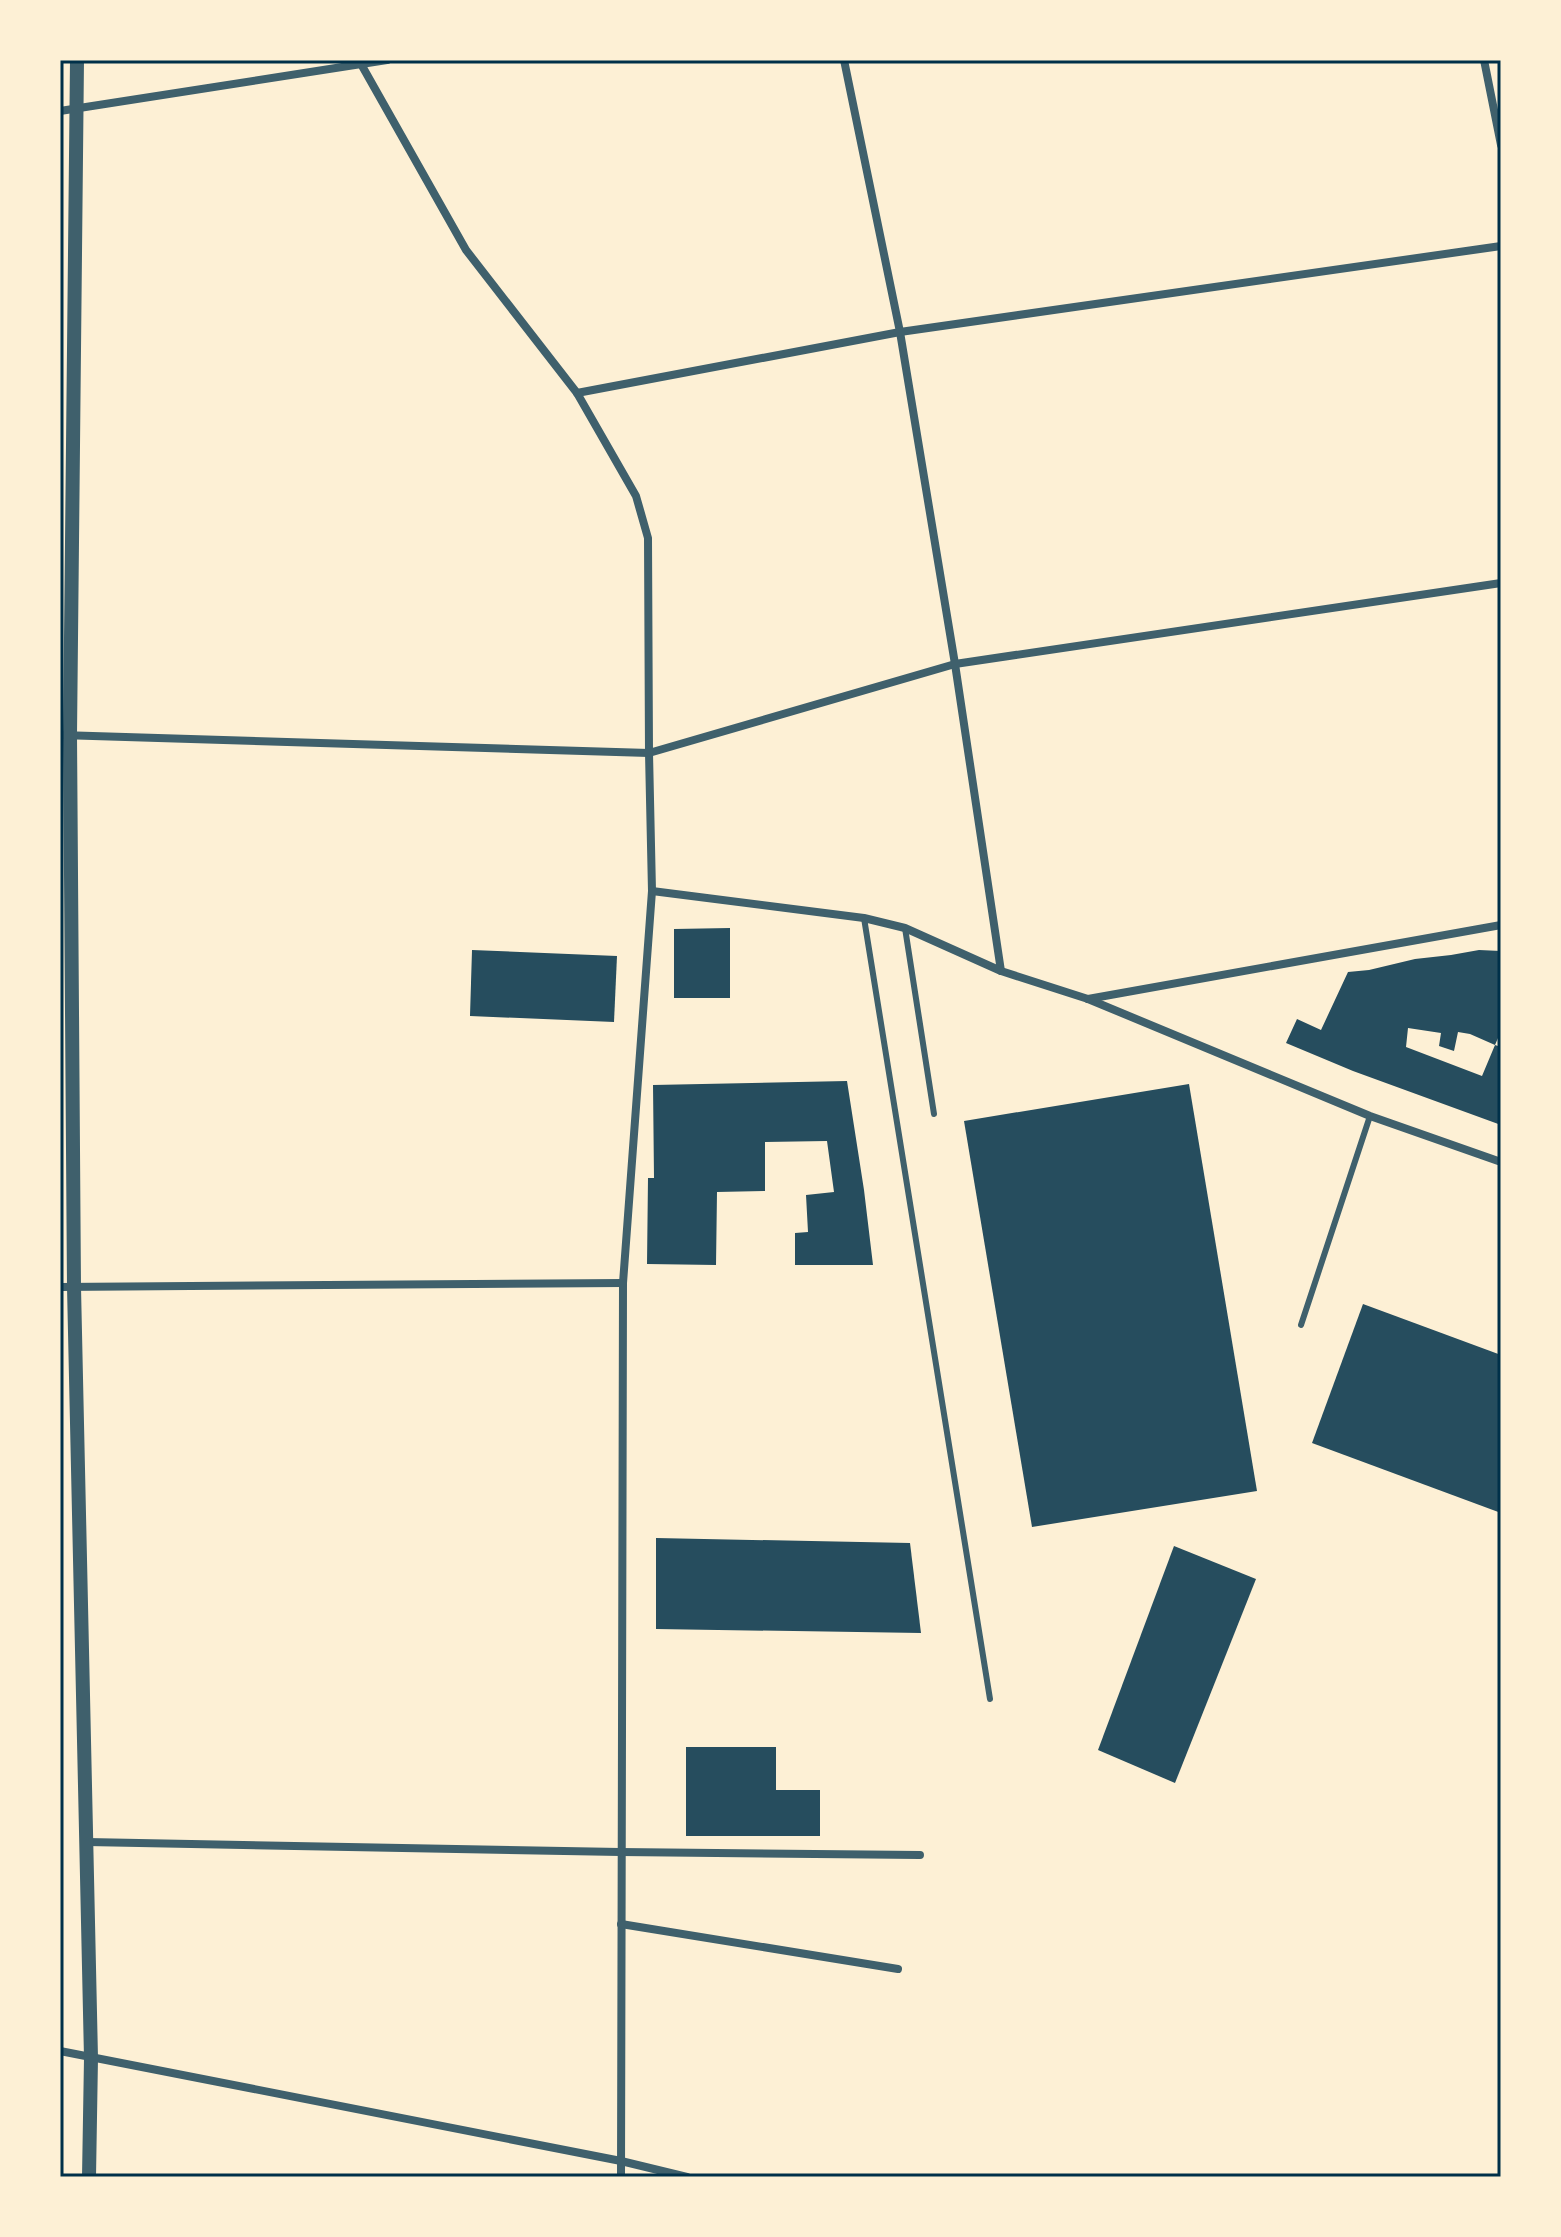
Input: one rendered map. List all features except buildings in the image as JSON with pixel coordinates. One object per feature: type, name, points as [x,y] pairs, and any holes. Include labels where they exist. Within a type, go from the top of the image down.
[{"type":"street","points":[[77,60],[65,735],[67,1287],[87,1842],[91,2058],[89,2177]]},
{"type":"street","points":[[60,111],[387,60]]},
{"type":"street","points":[[844,60],[900,332],[955,664],[1001,971]]},
{"type":"street","points":[[1484,60],[1501,145]]},
{"type":"street","points":[[361,64],[466,250],[577,393],[636,496],[648,538],[652,891],[623,1283],[621,2177]]},
{"type":"street","points":[[577,393],[900,332],[1501,246]]},
{"type":"street","points":[[65,735],[649,753],[955,664],[1501,583]]},
{"type":"street","points":[[652,891],[864,918],[905,928],[1001,971],[1088,999],[1370,1116],[1501,1162]]},
{"type":"street","points":[[1088,999],[1501,925]]},
{"type":"street","points":[[67,1287],[623,1283]]},
{"type":"street","points":[[87,1842],[920,1855]]},
{"type":"street","points":[[621,1924],[898,1969]]},
{"type":"street","points":[[60,2051],[621,2161],[687,2177]]},
{"type":"lane","points":[[864,918],[990,1699]]},
{"type":"lane","points":[[905,928],[934,1114]]},
{"type":"lane","points":[[1301,1325],[1370,1116]]}]
